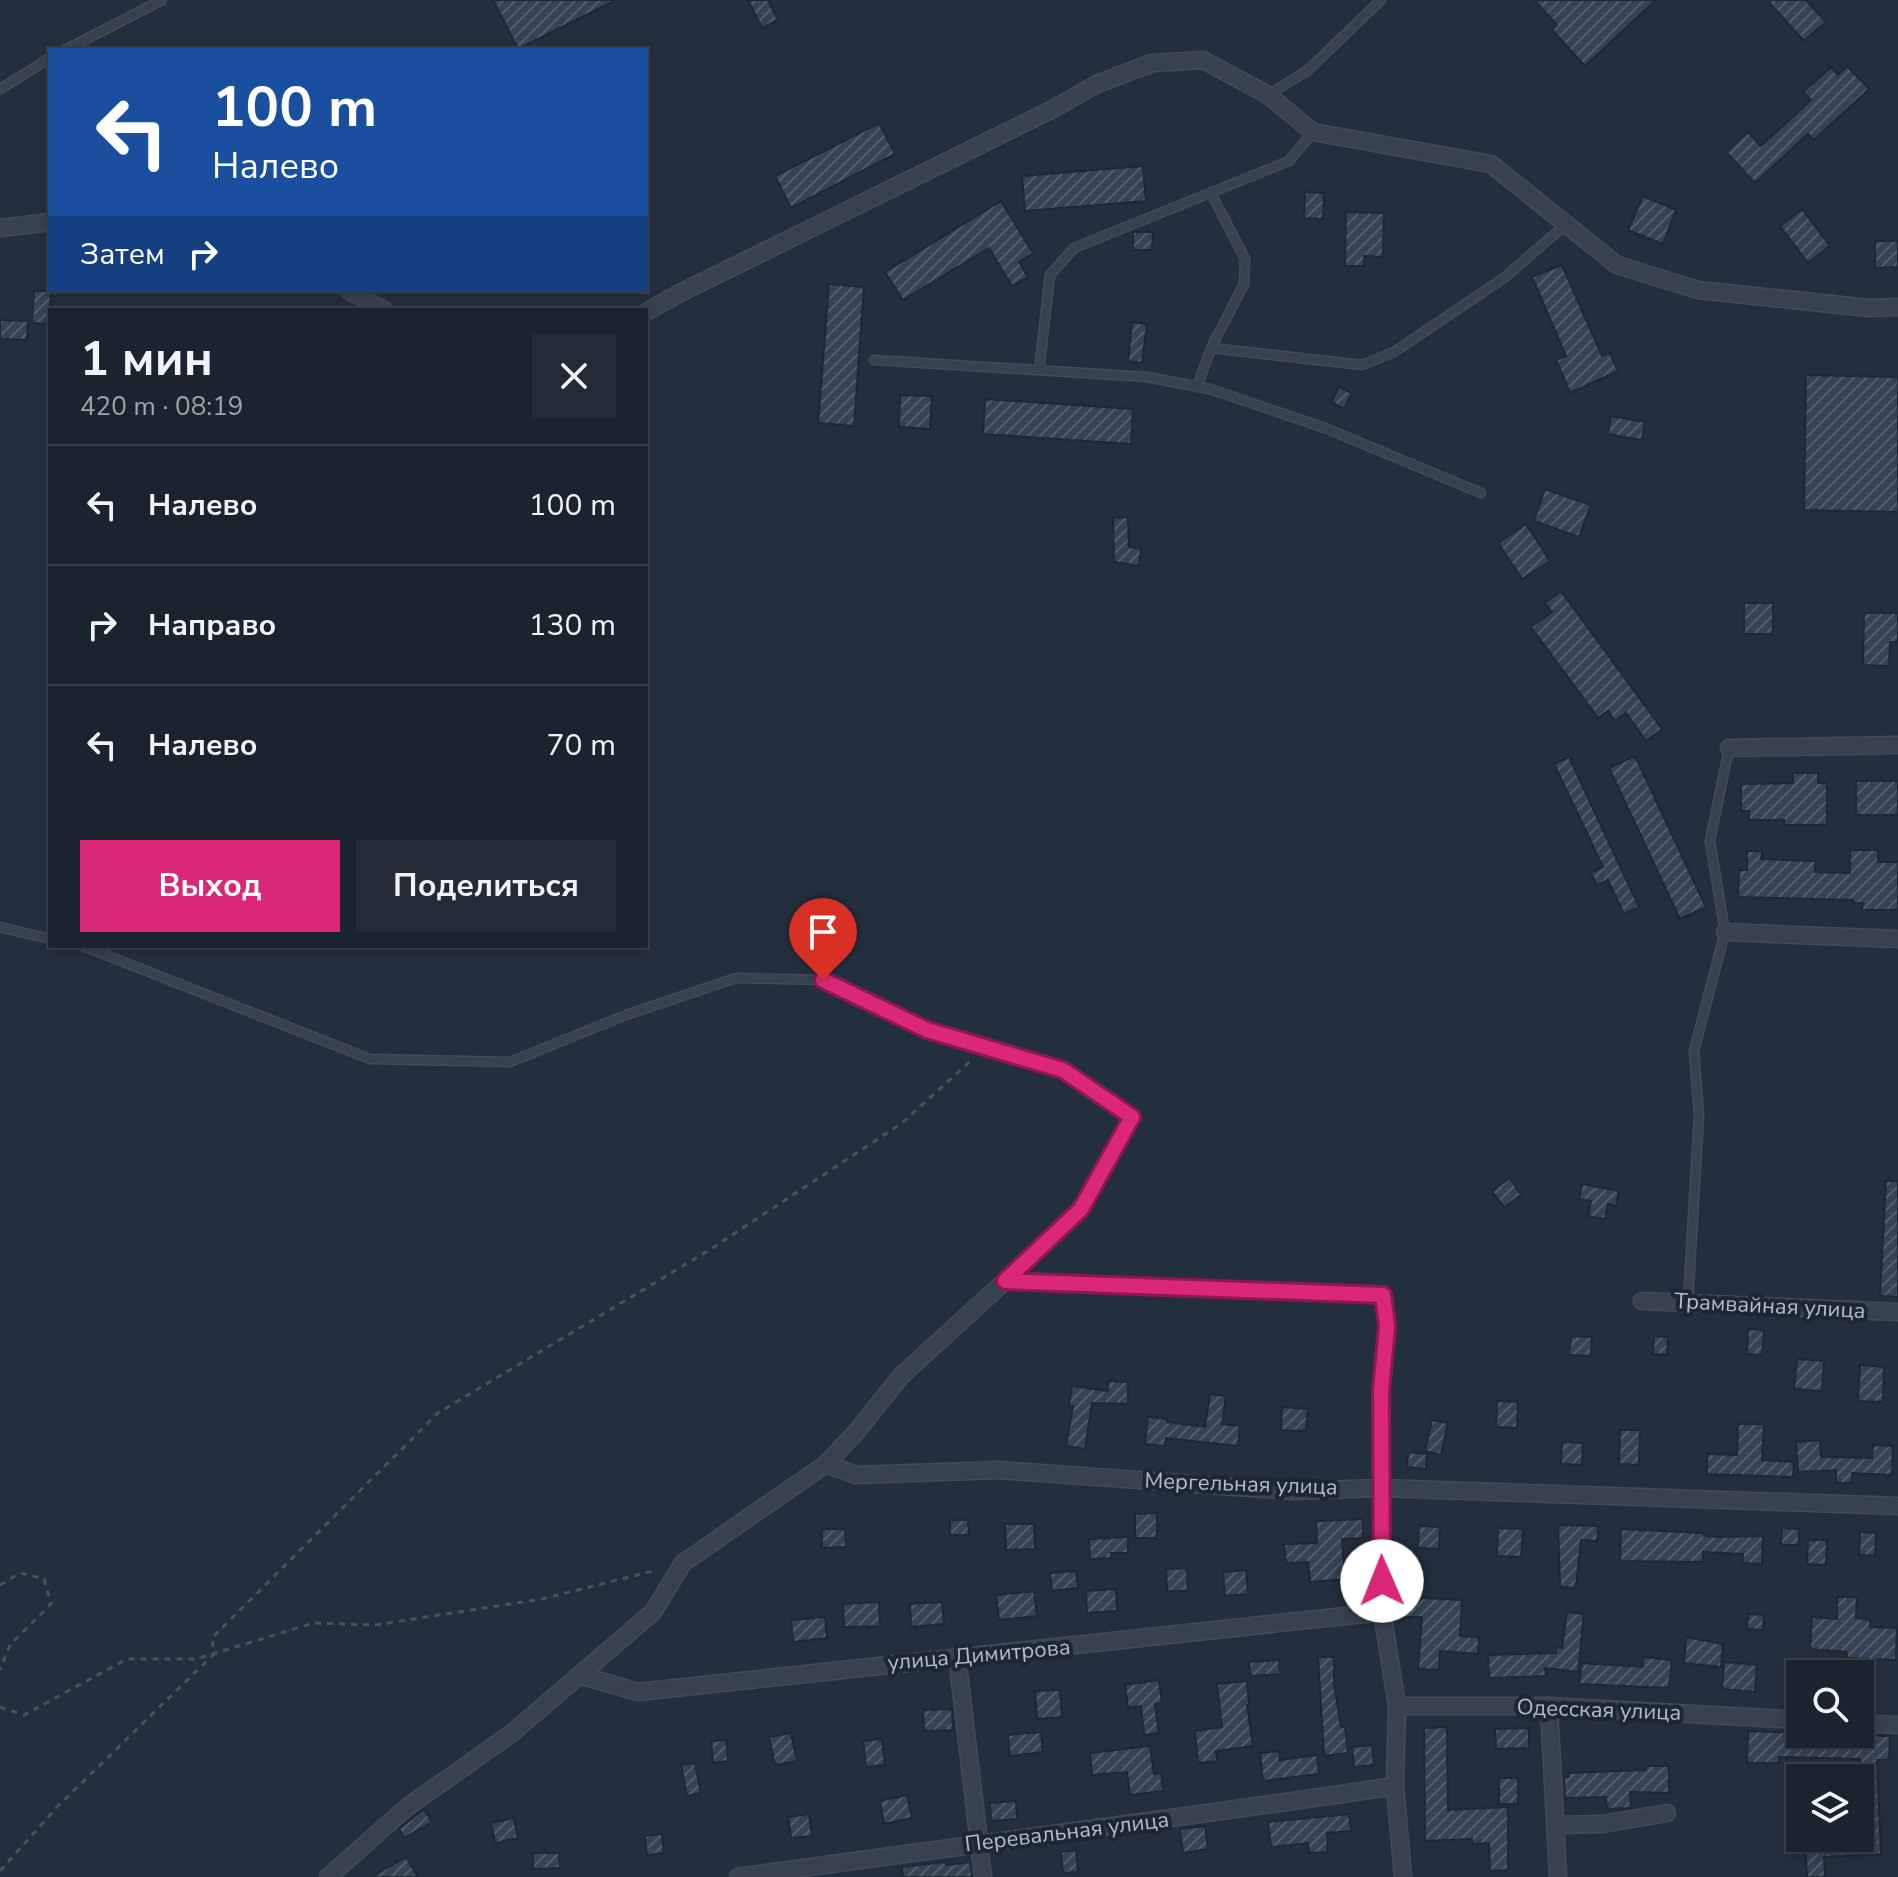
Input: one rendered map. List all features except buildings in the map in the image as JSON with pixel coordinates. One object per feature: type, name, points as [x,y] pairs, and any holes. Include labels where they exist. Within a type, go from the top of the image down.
[{"type":"street","points":[[648,311],[1039,116],[1097,84],[1152,63],[1203,60],[1268,95],[1313,132],[1491,164],[1617,265],[1698,290],[1869,308],[1898,307]]},
{"type":"street","points":[[0,228],[48,222]]},
{"type":"street","points":[[352,292],[380,308]]},
{"type":"street","points":[[1729,748],[1898,745]]},
{"type":"street","points":[[1725,932],[1898,939]]},
{"type":"street","points":[[328,1877],[406,1808],[512,1733],[653,1612],[683,1563],[826,1464],[901,1376],[1005,1281]]},
{"type":"street","points":[[1383,1295],[1387,1326],[1381,1391],[1382,1612],[1397,1706],[1395,1786],[1403,1877]]},
{"type":"street","name":"Трамвайная улица","points":[[1642,1301],[1898,1312]]},
{"type":"street","name":"Мергельная улица","points":[[826,1464],[856,1475],[999,1470],[1292,1491],[1380,1488],[1898,1506]]},
{"type":"street","name":"улица Димитрова","points":[[579,1675],[638,1692],[1382,1612]]},
{"type":"street","points":[[957,1656],[983,1877]]},
{"type":"street","name":"Одесская улица","points":[[1397,1706],[1549,1706],[1786,1719]]},
{"type":"street","points":[[1549,1706],[1558,1877]]},
{"type":"street","points":[[1874,1724],[1898,1725]]},
{"type":"street","name":"Перевальная улица","points":[[738,1877],[1125,1826],[1395,1786]]},
{"type":"street","points":[[1555,1825],[1603,1824],[1667,1813]]},
{"type":"lane","points":[[69,48],[162,0]]},
{"type":"lane","points":[[1268,95],[1307,71],[1381,0]]},
{"type":"lane","points":[[0,89],[48,59]]},
{"type":"lane","points":[[1039,370],[1050,275],[1074,248],[1289,161],[1313,132]]},
{"type":"lane","points":[[1197,387],[1211,348],[1244,284],[1245,259],[1211,193]]},
{"type":"lane","points":[[1211,348],[1362,365],[1394,352],[1504,278],[1566,224]]},
{"type":"lane","points":[[874,360],[1147,377],[1197,387],[1325,428],[1481,493]]},
{"type":"lane","points":[[1688,1303],[1699,1115],[1694,1051],[1725,932],[1710,841],[1729,748]]},
{"type":"lane","points":[[0,927],[48,939]]},
{"type":"lane","points":[[88,948],[370,1059],[510,1062],[626,1015],[736,978],[823,980],[927,1030],[1063,1070],[1132,1117],[1081,1209],[1005,1281]]},
{"type":"lane","points":[[1005,1281],[1383,1295]]},
{"type":"path","points":[[214,1654],[212,1638],[438,1413],[711,1249],[902,1123],[985,1047]]},
{"type":"path","points":[[0,1707],[24,1715],[127,1659],[196,1659],[314,1623],[375,1625],[542,1599],[683,1563]]},
{"type":"path","points":[[0,1585],[20,1573],[44,1579],[51,1604],[10,1645],[0,1670]]},
{"type":"path","points":[[0,1871],[57,1807],[214,1654]]},
{"type":"route","points":[[823,980],[927,1030],[1063,1070],[1132,1117],[1081,1209],[1005,1281],[1383,1295],[1387,1326],[1381,1391],[1382,1581]]}]
